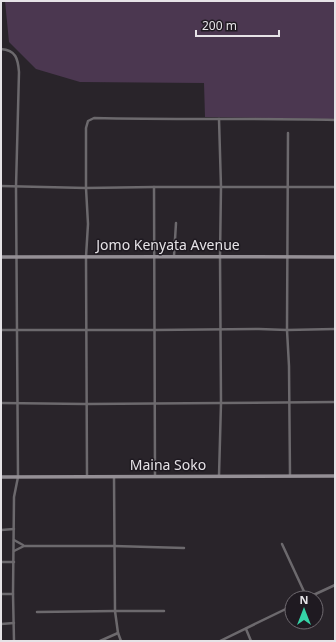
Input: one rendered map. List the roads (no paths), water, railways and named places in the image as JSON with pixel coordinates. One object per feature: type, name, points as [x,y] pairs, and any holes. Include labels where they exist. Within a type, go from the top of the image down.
[{"type":"street","points":[[1,49],[6,49],[13,52],[18,60],[19,98],[16,186],[18,477],[14,497],[14,641]]},
{"type":"street","points":[[87,476],[86,257],[88,224],[86,188],[86,128],[88,121],[94,118],[335,120]]},
{"type":"street","points":[[219,119],[221,187],[221,403],[219,476]]},
{"type":"street","points":[[288,133],[287,330],[289,366],[290,476]]},
{"type":"street","points":[[1,186],[86,188],[335,187]]},
{"type":"street","points":[[154,187],[155,477]]},
{"type":"street","points":[[174,256],[176,223]]},
{"type":"street","name":"Jomo Kenyata Avenue","points":[[1,257],[335,256]]},
{"type":"street","points":[[1,330],[335,329]]},
{"type":"street","points":[[1,403],[155,404],[335,402]]},
{"type":"street","points":[[114,476],[115,611],[118,633],[121,641]]},
{"type":"street","name":"Maina Soko","points":[[1,477],[335,476]]},
{"type":"street","points":[[1,530],[14,529]]},
{"type":"street","points":[[14,540],[24,546]]},
{"type":"street","points":[[282,544],[303,590]]},
{"type":"street","points":[[13,551],[24,546],[184,548]]},
{"type":"street","points":[[1,562],[14,562]]},
{"type":"street","points":[[324,590],[335,585]]},
{"type":"street","points":[[1,594],[13,594]]},
{"type":"street","points":[[220,641],[284,610]]},
{"type":"street","points":[[37,612],[164,611]]},
{"type":"street","points":[[1,624],[14,623]]},
{"type":"street","points":[[246,629],[252,641]]},
{"type":"street","points":[[100,641],[118,633]]}]
